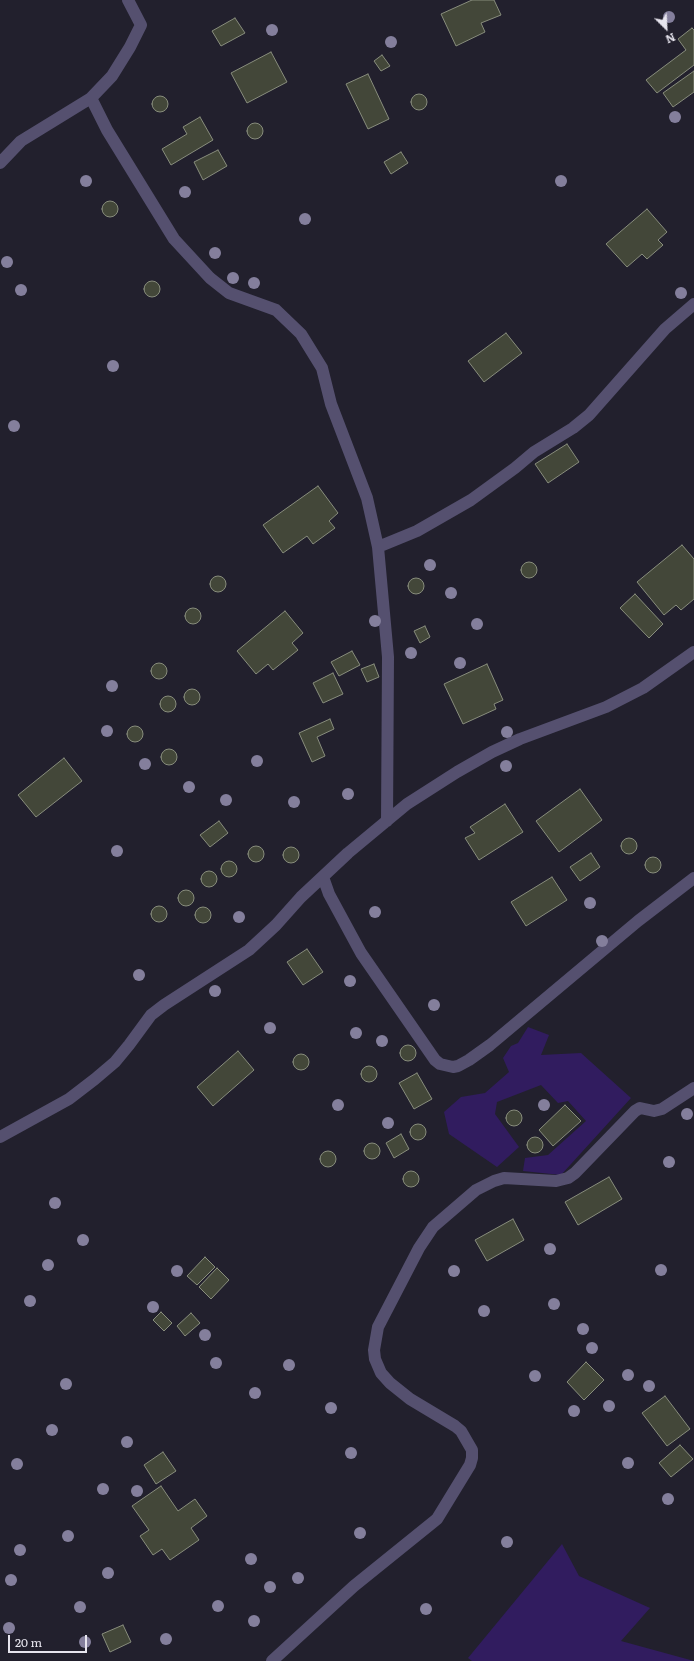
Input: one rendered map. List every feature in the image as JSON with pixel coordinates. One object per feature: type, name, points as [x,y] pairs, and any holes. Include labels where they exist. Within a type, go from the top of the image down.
[{"type":"street","points":[[0,163],[22,141],[91,98],[112,76],[130,47],[141,25],[128,0]]},
{"type":"street","points":[[91,98],[107,130],[174,239],[210,278],[229,293],[276,310],[301,334],[322,368],[331,404],[367,498],[378,547],[388,657],[387,821]]},
{"type":"street","points":[[378,547],[417,531],[471,500],[515,468],[534,452],[573,428],[588,414],[665,330],[694,304]]},
{"type":"street","points":[[0,1137],[69,1099],[95,1079],[115,1062],[151,1015],[249,950],[276,925],[301,897],[361,842],[407,804],[457,772],[520,739],[606,706],[637,691],[694,652]]},
{"type":"street","points":[[324,877],[329,894],[361,953],[435,1060],[440,1064],[453,1067],[469,1060],[490,1045],[638,921],[694,878]]},
{"type":"street","points":[[272,1661],[354,1586],[437,1519],[470,1465],[472,1450],[461,1431],[410,1399],[390,1383],[381,1373],[375,1360],[374,1350],[378,1327],[419,1248],[433,1227],[476,1190],[494,1181],[504,1178],[556,1181],[568,1178],[575,1173],[635,1111],[640,1108],[654,1111],[662,1110],[694,1088]]},
{"type":"shaded area","points":[[528,1027],[549,1035],[541,1055],[581,1053],[631,1098],[561,1175],[523,1171],[525,1158],[548,1155],[586,1121],[568,1101],[558,1103],[541,1085],[497,1102],[495,1114],[519,1147],[497,1167],[449,1134],[444,1112],[461,1097],[485,1093],[509,1072],[503,1058],[511,1046],[518,1043]]},
{"type":"shaded area","points":[[562,1544],[579,1576],[650,1608],[621,1641],[694,1661],[472,1661],[468,1658]]},
{"type":"building","points":[[472,0],[494,0],[501,15],[481,23],[485,32],[456,46],[441,14]]},
{"type":"building","points":[[235,18],[245,33],[221,46],[212,31]]},
{"type":"building","points":[[692,28],[694,30],[694,65],[657,93],[646,80],[686,50],[678,39]]},
{"type":"building","points":[[271,52],[287,82],[247,103],[231,73]]},
{"type":"building","points":[[382,55],[390,66],[381,71],[374,61]]},
{"type":"building","points":[[694,71],[694,92],[673,107],[663,93]]},
{"type":"building","points":[[368,74],[389,119],[368,129],[346,84]]},
{"type":"building","points":[[419,94],[425,96],[427,102],[425,108],[419,110],[413,108],[411,102],[413,96]]},
{"type":"building","points":[[160,96],[166,98],[168,104],[166,110],[160,112],[154,110],[152,104],[154,98]]},
{"type":"building","points":[[200,117],[213,140],[171,165],[162,149],[187,134],[183,127]]},
{"type":"building","points":[[255,123],[261,125],[263,131],[261,137],[255,139],[249,137],[247,131],[249,125]]},
{"type":"building","points":[[218,150],[227,166],[203,180],[194,162]]},
{"type":"building","points":[[401,152],[408,163],[391,174],[384,162]]},
{"type":"building","points":[[110,201],[116,203],[118,209],[116,215],[110,217],[104,215],[102,209],[104,203]]},
{"type":"building","points":[[647,209],[667,232],[658,240],[663,245],[647,259],[642,254],[627,267],[606,244]]},
{"type":"building","points":[[152,281],[158,283],[160,289],[158,295],[152,297],[146,295],[144,289],[146,283]]},
{"type":"building","points":[[506,333],[522,353],[484,382],[468,361]]},
{"type":"building","points":[[567,444],[579,462],[548,483],[535,464]]},
{"type":"building","points":[[318,486],[338,513],[329,521],[335,528],[313,544],[307,536],[283,553],[263,525]]},
{"type":"building","points":[[682,545],[694,559],[694,599],[681,610],[676,605],[664,615],[637,582]]},
{"type":"building","points":[[529,562],[535,564],[537,570],[535,576],[529,578],[523,576],[521,570],[523,564]]},
{"type":"building","points":[[218,576],[224,578],[226,584],[224,590],[218,592],[212,590],[210,584],[212,578]]},
{"type":"building","points":[[416,578],[422,580],[424,586],[422,592],[416,594],[410,592],[408,586],[410,580]]},
{"type":"building","points":[[635,594],[663,624],[649,638],[620,608]]},
{"type":"building","points":[[193,608],[199,610],[201,616],[199,622],[193,624],[187,622],[185,616],[187,610]]},
{"type":"building","points":[[285,611],[303,633],[292,643],[298,650],[273,670],[268,664],[256,674],[237,651]]},
{"type":"building","points":[[425,626],[430,637],[420,643],[414,631]]},
{"type":"building","points":[[352,651],[360,665],[339,676],[331,662]]},
{"type":"building","points":[[159,663],[165,665],[167,671],[165,677],[159,679],[153,677],[151,671],[153,665]]},
{"type":"building","points":[[374,664],[379,677],[367,682],[361,669]]},
{"type":"building","points":[[487,664],[503,700],[494,704],[496,709],[463,724],[444,684]]},
{"type":"building","points":[[333,673],[343,694],[323,703],[313,683]]},
{"type":"building","points":[[192,689],[198,691],[200,697],[198,703],[192,705],[186,703],[184,697],[186,691]]},
{"type":"building","points":[[168,696],[174,698],[176,704],[174,710],[168,712],[162,710],[160,704],[162,698]]},
{"type":"building","points":[[330,719],[334,729],[317,737],[325,756],[312,762],[299,733]]},
{"type":"building","points":[[135,726],[141,728],[143,734],[141,740],[135,742],[129,740],[127,734],[129,728]]},
{"type":"building","points":[[169,749],[175,751],[177,757],[175,763],[169,765],[163,763],[161,757],[163,751]]},
{"type":"building","points":[[64,758],[82,781],[36,817],[18,795]]},
{"type":"building","points":[[580,789],[602,820],[559,852],[536,821]]},
{"type":"building","points":[[505,804],[523,832],[479,860],[465,838],[475,833],[470,827]]},
{"type":"building","points":[[219,821],[228,833],[210,847],[200,835]]},
{"type":"building","points":[[629,838],[635,840],[637,846],[635,852],[629,854],[623,852],[621,846],[623,840]]},
{"type":"building","points":[[256,846],[262,848],[264,854],[262,860],[256,862],[250,860],[248,854],[250,848]]},
{"type":"building","points":[[291,847],[297,849],[299,855],[297,861],[291,863],[285,861],[283,855],[285,849]]},
{"type":"building","points":[[591,853],[600,867],[580,881],[570,867]]},
{"type":"building","points":[[653,857],[659,859],[661,865],[659,871],[653,873],[647,871],[645,865],[647,859]]},
{"type":"building","points":[[229,861],[236,866],[237,869],[232,876],[229,877],[222,872],[221,869],[226,862]]},
{"type":"building","points":[[209,871],[215,873],[217,879],[215,885],[209,887],[203,885],[201,879],[203,873]]},
{"type":"building","points":[[552,877],[567,900],[526,926],[511,902]]},
{"type":"building","points":[[186,890],[192,892],[194,898],[192,904],[186,906],[180,904],[178,898],[180,892]]},
{"type":"building","points":[[159,906],[165,908],[167,914],[165,920],[159,922],[153,920],[151,914],[153,908]]},
{"type":"building","points":[[203,907],[209,909],[211,915],[209,921],[203,923],[197,921],[195,915],[197,909]]},
{"type":"building","points":[[307,949],[323,972],[303,985],[287,962]]},
{"type":"building","points":[[408,1045],[414,1047],[416,1053],[414,1059],[408,1061],[402,1059],[400,1053],[402,1047]]},
{"type":"building","points":[[238,1051],[254,1070],[213,1106],[197,1087]]},
{"type":"building","points":[[301,1054],[307,1056],[309,1062],[307,1068],[301,1070],[295,1068],[293,1062],[295,1056]]},
{"type":"building","points":[[369,1066],[375,1068],[377,1074],[375,1080],[369,1082],[363,1080],[361,1074],[363,1068]]},
{"type":"building","points":[[417,1073],[432,1099],[414,1109],[399,1083]]},
{"type":"building","points":[[565,1105],[581,1121],[553,1146],[539,1130]]},
{"type":"building","points":[[514,1110],[520,1112],[522,1118],[520,1124],[514,1126],[508,1124],[506,1118],[508,1112]]},
{"type":"building","points":[[418,1124],[424,1126],[426,1132],[424,1138],[418,1140],[412,1138],[410,1132],[412,1126]]},
{"type":"building","points":[[401,1134],[409,1149],[394,1158],[386,1143]]},
{"type":"building","points":[[535,1137],[541,1139],[543,1145],[541,1151],[535,1153],[529,1151],[527,1145],[529,1139]]},
{"type":"building","points":[[372,1143],[378,1145],[380,1151],[378,1157],[372,1159],[366,1157],[364,1151],[366,1145]]},
{"type":"building","points":[[328,1151],[335,1156],[336,1159],[331,1166],[328,1167],[321,1162],[320,1159],[325,1152]]},
{"type":"building","points":[[411,1171],[417,1173],[419,1179],[417,1185],[411,1187],[405,1185],[403,1179],[405,1173]]},
{"type":"building","points":[[609,1177],[622,1199],[578,1225],[565,1202]]},
{"type":"building","points":[[513,1219],[524,1240],[487,1261],[475,1240]]},
{"type":"building","points":[[205,1257],[215,1267],[197,1285],[187,1276]]},
{"type":"building","points":[[217,1268],[229,1280],[211,1299],[199,1287]]},
{"type":"building","points":[[161,1312],[172,1323],[164,1331],[153,1320]]},
{"type":"building","points":[[191,1313],[200,1323],[185,1336],[177,1326]]},
{"type":"building","points":[[586,1362],[604,1380],[584,1400],[567,1382]]},
{"type":"building","points":[[665,1396],[690,1429],[667,1446],[642,1413]]},
{"type":"building","points":[[680,1445],[693,1459],[671,1477],[659,1463]]},
{"type":"building","points":[[163,1452],[176,1471],[156,1484],[144,1465]]},
{"type":"building","points":[[161,1486],[178,1511],[195,1499],[207,1516],[191,1528],[199,1540],[170,1560],[162,1549],[153,1555],[140,1536],[149,1530],[132,1506]]},
{"type":"building","points":[[123,1625],[131,1642],[110,1652],[102,1634]]}]
